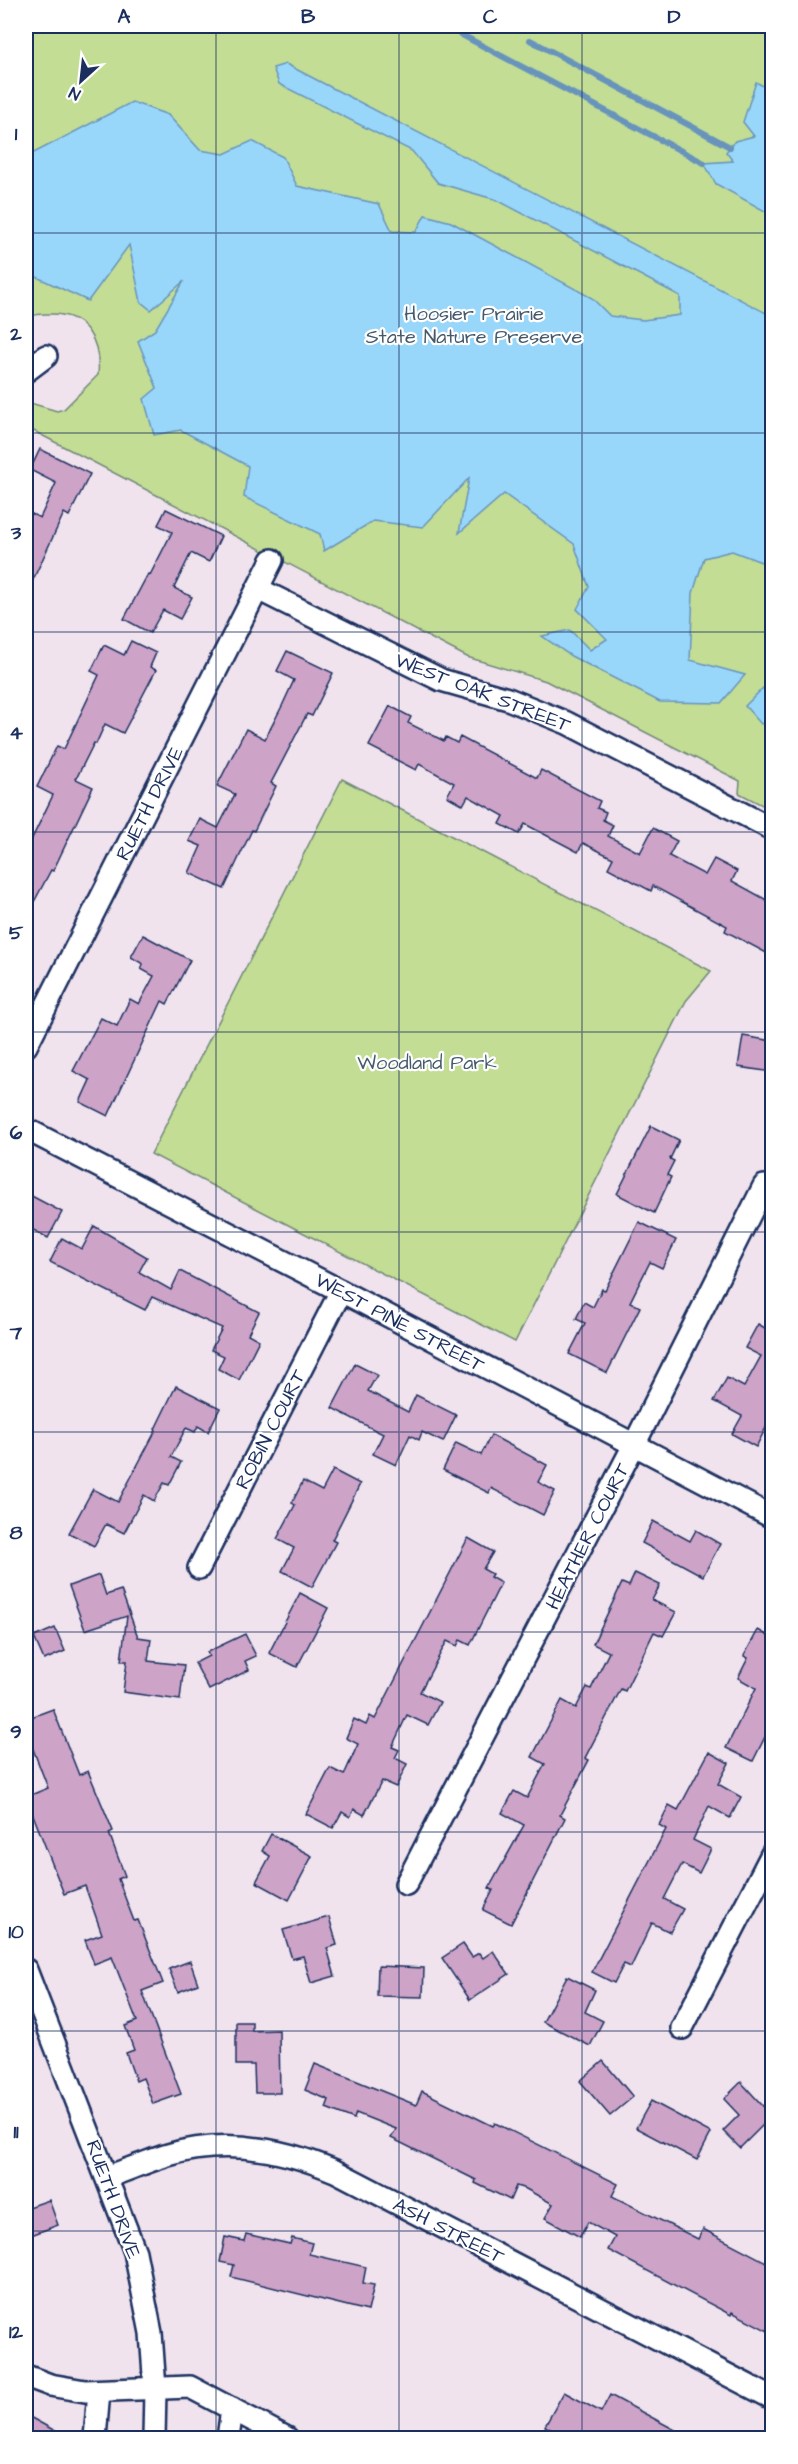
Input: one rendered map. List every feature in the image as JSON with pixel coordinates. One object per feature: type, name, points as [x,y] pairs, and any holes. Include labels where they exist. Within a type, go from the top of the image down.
[{"type":"street","points":[[26,371],[46,356]]},
{"type":"street","name":"RUETH DRIVE","points":[[26,1046],[272,560]]},
{"type":"street","name":"WEST OAK STREET","points":[[258,589],[434,677],[508,699],[567,723],[772,829]]},
{"type":"street","name":"WEST PINE STREET","points":[[26,1129],[772,1517]]},
{"type":"street","name":"HEATHER COURT","points":[[406,1884],[634,1445],[764,1186]]},
{"type":"street","name":"ROBIN COURT","points":[[199,1568],[341,1291]]},
{"type":"street","points":[[682,2028],[772,1854]]},
{"type":"street","name":"RUETH DRIVE","points":[[26,1970],[135,2252],[151,2334],[154,2439]]},
{"type":"street","name":"ASH STREET","points":[[107,2177],[168,2155],[197,2149],[252,2147],[280,2151],[310,2160],[335,2170],[772,2398]]},
{"type":"street","points":[[26,2376],[61,2387],[99,2391],[190,2387],[287,2439]]},
{"type":"street","points":[[95,2439],[99,2391]]},
{"type":"street","points":[[228,2439],[232,2409]]},
{"type":"green space","name":"Hoosier Prairie State Nature Preserve","points":[[26,26],[772,26],[772,810],[739,793],[740,781],[546,681],[467,657],[26,427],[27,402],[57,411],[64,409],[98,375],[98,363],[97,352],[89,332],[74,319],[64,315],[45,314],[35,315],[26,320]]},
{"type":"green space","name":"Woodland Park","points":[[342,779],[711,971],[686,1001],[515,1342],[151,1154]]},
{"type":"water","points":[[286,64],[772,316],[772,566],[732,551],[704,558],[693,593],[690,660],[745,675],[721,703],[660,702],[571,656],[542,636],[570,630],[590,650],[607,639],[577,609],[589,587],[574,544],[504,494],[459,533],[469,478],[423,527],[373,521],[324,551],[320,534],[244,497],[248,466],[181,430],[154,435],[144,399],[157,388],[138,341],[155,330],[184,281],[151,310],[141,302],[129,245],[88,301],[26,272],[26,157],[132,102],[168,115],[200,150],[224,154],[252,141],[283,157],[297,186],[379,204],[392,231],[416,232],[425,215],[451,222],[592,298],[610,316],[643,320],[680,315],[680,296],[497,200],[438,183],[412,151],[279,84],[273,68]]},
{"type":"water","points":[[756,82],[770,90],[772,88],[772,215],[716,184],[704,163],[733,161],[726,152],[735,141],[754,136],[743,122]]},
{"type":"water","points":[[763,688],[772,693],[772,739],[770,738],[770,721],[761,724],[745,706]]},
{"type":"building","points":[[40,449],[90,474],[69,516],[64,513],[26,595],[26,511],[40,518],[56,483],[30,470]]},
{"type":"building","points":[[166,509],[221,536],[209,562],[191,553],[174,588],[192,597],[180,619],[163,610],[150,633],[124,619],[172,532],[158,525]]},
{"type":"building","points":[[131,641],[156,653],[150,667],[156,670],[123,733],[105,724],[96,744],[94,743],[76,779],[93,787],[53,871],[51,870],[26,917],[26,851],[53,795],[37,787],[57,746],[64,749],[99,675],[91,671],[104,645],[124,655]]},
{"type":"building","points":[[287,651],[333,673],[312,716],[307,714],[271,783],[276,786],[224,889],[189,873],[201,846],[189,841],[200,819],[218,828],[235,794],[217,786],[246,729],[265,739],[294,680],[277,671]]},
{"type":"building","points":[[390,706],[411,717],[408,723],[444,741],[446,737],[457,743],[460,737],[537,778],[541,770],[600,801],[597,808],[606,812],[603,820],[613,825],[608,836],[640,853],[653,828],[677,841],[669,856],[705,875],[714,859],[737,871],[732,881],[772,903],[772,956],[725,931],[727,926],[653,886],[651,891],[608,868],[613,858],[583,843],[578,852],[525,824],[519,834],[500,824],[504,816],[468,796],[463,805],[447,796],[454,783],[419,764],[416,770],[369,746]]},
{"type":"building","points":[[143,935],[190,960],[167,1004],[162,1001],[108,1116],[80,1102],[90,1080],[73,1071],[101,1018],[117,1026],[130,999],[139,1004],[154,976],[141,969],[143,964],[131,957]]},
{"type":"building","points":[[743,1036],[772,1041],[772,1072],[738,1067]]},
{"type":"building","points":[[651,1126],[679,1140],[670,1159],[674,1161],[667,1175],[671,1177],[654,1213],[617,1194]]},
{"type":"building","points":[[26,1193],[62,1212],[48,1238],[26,1226]]},
{"type":"building","points":[[639,1222],[676,1240],[662,1268],[650,1262],[630,1302],[640,1307],[607,1373],[569,1354],[585,1323],[576,1319],[584,1302],[593,1307],[602,1289],[605,1290]]},
{"type":"building","points":[[94,1226],[147,1257],[139,1272],[171,1290],[180,1271],[259,1312],[248,1334],[259,1340],[239,1380],[218,1369],[224,1356],[211,1350],[222,1328],[152,1297],[145,1310],[50,1262],[62,1238],[82,1249]]},
{"type":"building","points":[[758,1324],[772,1332],[772,1416],[756,1447],[732,1434],[742,1416],[714,1401],[727,1378],[744,1387],[761,1356],[745,1348]]},
{"type":"building","points":[[355,1364],[377,1375],[368,1391],[408,1412],[416,1395],[456,1415],[443,1442],[422,1432],[419,1440],[410,1435],[396,1465],[373,1454],[383,1434],[332,1408]]},
{"type":"building","points":[[176,1386],[220,1408],[208,1432],[198,1426],[195,1432],[186,1428],[171,1457],[181,1462],[169,1485],[164,1483],[154,1501],[144,1495],[124,1533],[106,1524],[94,1546],[69,1533],[93,1489],[118,1502]]},
{"type":"building","points":[[491,1435],[547,1465],[538,1482],[555,1491],[543,1515],[491,1488],[489,1493],[443,1470],[456,1443],[481,1455]]},
{"type":"building","points":[[333,1470],[360,1484],[332,1540],[336,1542],[312,1587],[282,1571],[294,1548],[277,1539],[295,1505],[292,1503],[303,1481],[322,1491]]},
{"type":"building","points":[[653,1521],[690,1541],[696,1530],[720,1544],[703,1576],[642,1543]]},
{"type":"building","points":[[468,1538],[493,1552],[483,1569],[492,1574],[490,1577],[501,1583],[470,1645],[460,1640],[457,1646],[447,1641],[420,1692],[440,1702],[428,1725],[407,1715],[392,1747],[399,1750],[395,1758],[407,1764],[396,1787],[382,1781],[364,1815],[354,1809],[350,1817],[342,1812],[333,1828],[306,1814],[330,1768],[344,1775],[358,1744],[346,1738],[354,1719],[366,1725],[370,1716],[375,1719]]},
{"type":"building","points":[[635,1573],[660,1585],[652,1600],[676,1612],[663,1636],[654,1632],[625,1691],[621,1689],[585,1758],[589,1760],[560,1815],[565,1818],[511,1924],[483,1910],[493,1890],[489,1888],[524,1825],[502,1813],[514,1791],[527,1798],[545,1764],[532,1757],[562,1700],[576,1708],[587,1687],[591,1689],[609,1652],[593,1644],[622,1583],[629,1586]]},
{"type":"building","points":[[99,1575],[106,1595],[121,1590],[138,1637],[151,1639],[148,1661],[184,1665],[180,1700],[123,1692],[127,1661],[121,1661],[127,1616],[85,1630],[69,1586]]},
{"type":"building","points":[[300,1593],[328,1608],[297,1667],[269,1653]]},
{"type":"building","points":[[55,1628],[65,1651],[44,1660],[34,1637]]},
{"type":"building","points":[[758,1630],[772,1638],[772,1723],[753,1761],[726,1748],[756,1688],[738,1678],[748,1658],[744,1656]]},
{"type":"building","points":[[245,1634],[256,1656],[245,1661],[249,1670],[209,1690],[195,1663],[209,1656],[207,1652]]},
{"type":"building","points":[[53,1709],[79,1775],[88,1771],[113,1831],[109,1833],[125,1876],[118,1879],[134,1921],[138,1920],[163,1983],[142,1991],[181,2094],[153,2104],[143,2078],[136,2081],[126,2053],[134,2050],[125,2026],[137,2021],[112,1957],[94,1964],[85,1940],[102,1934],[85,1886],[64,1894],[26,1797],[48,1788],[31,1744],[26,1746],[26,1719]]},
{"type":"building","points":[[709,1752],[729,1763],[718,1784],[741,1797],[730,1818],[709,1806],[693,1840],[711,1849],[699,1873],[682,1864],[664,1899],[683,1909],[670,1932],[652,1923],[631,1967],[624,1964],[614,1983],[592,1972],[666,1829],[659,1825],[669,1805],[678,1810]]},
{"type":"building","points":[[271,1834],[312,1856],[289,1900],[256,1882],[270,1856],[262,1851]]},
{"type":"building","points":[[329,1917],[337,1945],[327,1948],[335,1976],[311,1983],[303,1956],[292,1959],[283,1930]]},
{"type":"building","points":[[463,1944],[472,1957],[479,1953],[483,1958],[493,1951],[509,1974],[470,2000],[442,1958]]},
{"type":"building","points":[[190,1961],[198,1984],[178,1992],[169,1969]]},
{"type":"building","points":[[378,1966],[424,1968],[423,1997],[377,1996]]},
{"type":"building","points":[[567,1976],[595,1990],[585,2012],[603,2021],[590,2046],[543,2022]]},
{"type":"building","points":[[236,2022],[252,2022],[252,2031],[279,2030],[280,2093],[255,2093],[254,2065],[236,2065]]},
{"type":"building","points":[[603,2061],[633,2097],[610,2116],[580,2081]]},
{"type":"building","points":[[315,2064],[416,2105],[422,2091],[493,2126],[495,2123],[618,2184],[612,2196],[698,2239],[703,2229],[772,2265],[772,2333],[732,2312],[731,2315],[608,2250],[615,2237],[588,2222],[580,2237],[545,2218],[553,2204],[526,2189],[516,2186],[510,2200],[475,2183],[476,2180],[391,2138],[396,2129],[356,2113],[354,2119],[326,2108],[329,2100],[305,2090]]},
{"type":"building","points":[[741,2082],[772,2116],[740,2148],[723,2131],[739,2115],[724,2099]]},
{"type":"building","points":[[651,2101],[711,2133],[697,2160],[636,2128]]},
{"type":"building","points":[[49,2200],[58,2225],[26,2237],[26,2208]]},
{"type":"building","points":[[246,2234],[290,2244],[292,2238],[312,2243],[309,2254],[366,2267],[363,2283],[374,2285],[368,2311],[231,2277],[234,2265],[220,2262],[225,2237],[244,2241]]},
{"type":"building","points":[[564,2392],[601,2412],[610,2395],[692,2439],[568,2439],[545,2426]]},
{"type":"building","points":[[26,2415],[70,2439],[26,2439]]},
{"type":"waterway","points":[[445,26],[704,163]]},
{"type":"waterway","points":[[530,40],[730,147]]}]
